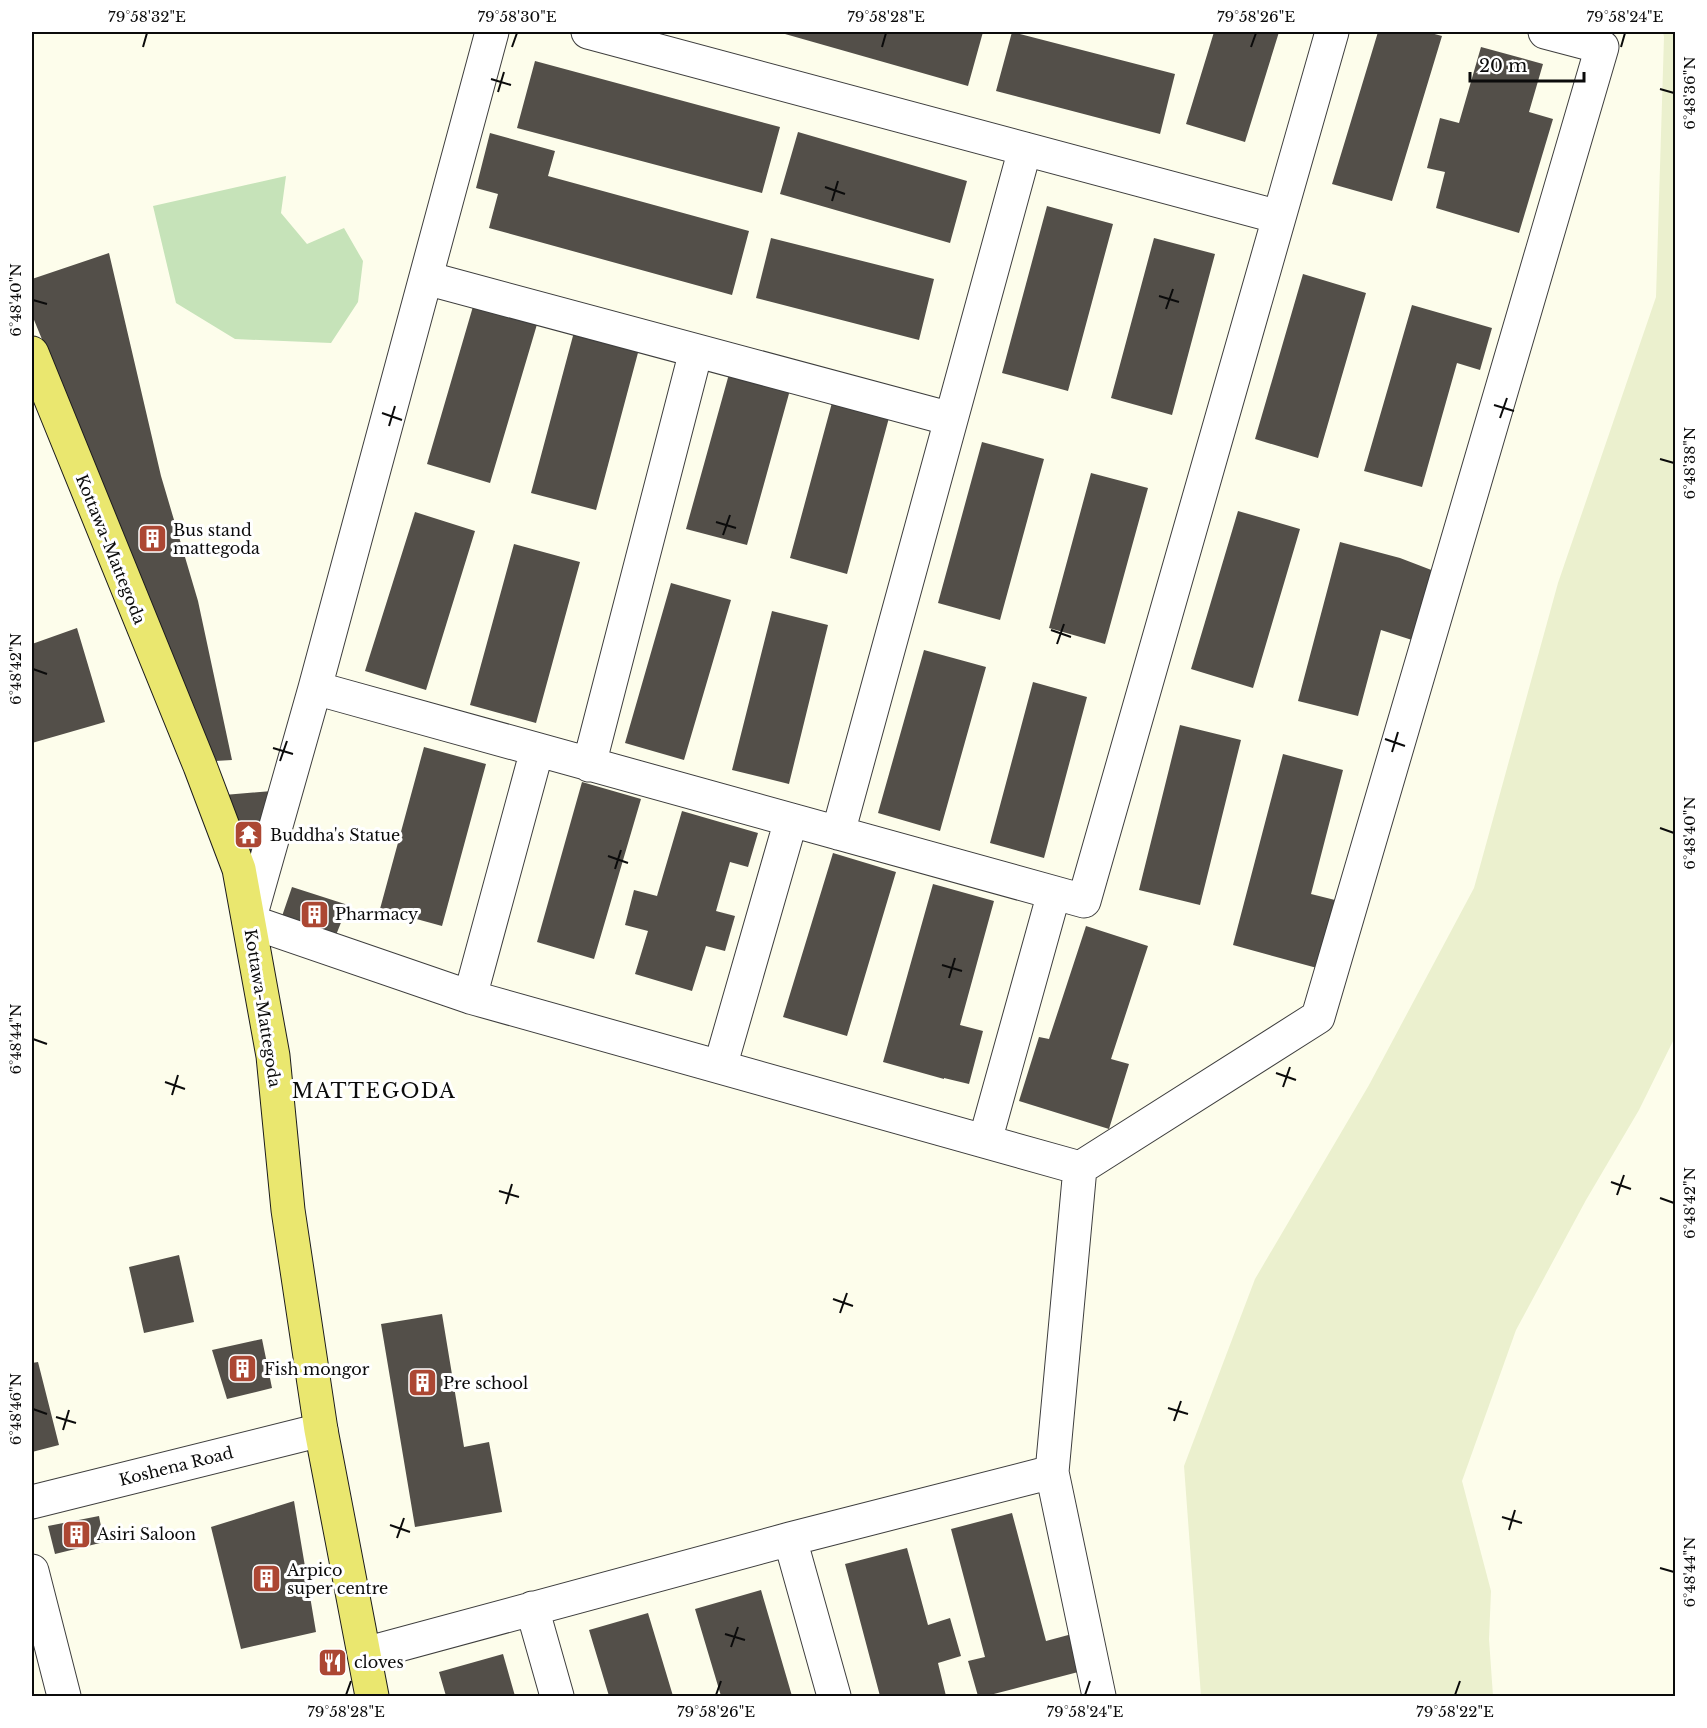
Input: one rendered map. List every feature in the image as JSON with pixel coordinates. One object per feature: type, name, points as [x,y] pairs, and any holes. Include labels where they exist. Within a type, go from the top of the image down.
[{"type":"main road","name":"Kottawa-Mattegoda","points":[[32,353],[239,868],[273,1056],[288,1210],[321,1430],[372,1696]]},
{"type":"street","points":[[492,32],[315,688],[249,921],[470,997],[1080,1168],[1318,1017],[1602,47],[1545,32]]},
{"type":"street","points":[[588,32],[1279,217]]},
{"type":"street","points":[[315,688],[1084,901],[1332,32]]},
{"type":"street","points":[[838,833],[1025,149]]},
{"type":"street","points":[[426,278],[951,419]]},
{"type":"street","points":[[589,765],[696,351]]},
{"type":"street","points":[[470,997],[537,750]]},
{"type":"street","points":[[720,1067],[791,820]]},
{"type":"street","points":[[985,1141],[1054,893]]},
{"type":"street","points":[[1080,1168],[1052,1472],[1099,1696]]},
{"type":"street","name":"Koshena Road","points":[[32,1502],[321,1430]]},
{"type":"street","points":[[365,1654],[790,1539],[1052,1472]]},
{"type":"street","points":[[790,1539],[834,1696]]},
{"type":"street","points":[[32,1570],[64,1696]]},
{"type":"street","points":[[532,1608],[557,1696]]},
{"type":"green space","points":[[1663,32],[1676,32],[1675,1037],[1639,1110],[1586,1200],[1516,1330],[1462,1481],[1491,1591],[1489,1639],[1493,1696],[1201,1696],[1184,1466],[1255,1279],[1369,1085],[1474,888],[1558,583],[1656,297]]},
{"type":"green space","points":[[286,176],[281,213],[307,244],[344,228],[363,261],[358,302],[331,343],[235,339],[176,303],[153,206]]},
{"type":"building","points":[[778,32],[983,32],[968,86]]},
{"type":"building","points":[[1012,32],[1175,74],[1160,134],[996,91]]},
{"type":"building","points":[[1214,32],[1279,32],[1245,142],[1186,124]]},
{"type":"building","points":[[1378,32],[1427,32],[1442,36],[1392,201],[1332,184]]},
{"type":"building","points":[[1481,47],[1543,64],[1529,112],[1553,119],[1519,233],[1436,208],[1445,172],[1427,168],[1440,118],[1459,123]]},
{"type":"building","points":[[535,61],[780,127],[762,193],[517,128]]},
{"type":"building","points":[[798,132],[967,181],[950,243],[780,194]]},
{"type":"building","points":[[490,133],[555,151],[548,176],[749,231],[732,295],[489,228],[498,194],[476,188]]},
{"type":"building","points":[[1047,206],[1113,224],[1068,391],[1002,373]]},
{"type":"building","points":[[771,238],[934,279],[919,340],[756,298]]},
{"type":"building","points":[[1154,238],[1215,254],[1172,415],[1111,398]]},
{"type":"building","name":"Bus stand mattegoda","points":[[109,253],[161,476],[198,601],[232,760],[215,761],[32,315],[32,279]]},
{"type":"building","points":[[1303,274],[1366,293],[1318,458],[1255,439]]},
{"type":"building","points":[[474,303],[538,321],[490,483],[427,464]]},
{"type":"building","points":[[1412,305],[1492,328],[1480,370],[1457,363],[1422,487],[1364,471]]},
{"type":"building","points":[[574,332],[639,349],[596,510],[531,493]]},
{"type":"building","points":[[729,374],[790,390],[747,545],[686,529]]},
{"type":"building","points":[[833,399],[890,414],[847,574],[790,558]]},
{"type":"building","points":[[982,442],[1044,459],[1000,620],[938,603]]},
{"type":"building","points":[[1091,473],[1148,488],[1105,644],[1049,628]]},
{"type":"building","points":[[1238,511],[1300,529],[1253,688],[1191,669]]},
{"type":"building","points":[[415,512],[475,531],[426,690],[365,671]]},
{"type":"building","points":[[1340,542],[1400,558],[1434,571],[1412,640],[1381,630],[1358,716],[1298,701]]},
{"type":"building","points":[[514,544],[580,562],[536,723],[470,705]]},
{"type":"building","points":[[671,583],[731,600],[684,760],[625,743]]},
{"type":"building","points":[[772,611],[828,625],[789,784],[732,770]]},
{"type":"building","points":[[77,628],[105,722],[32,743],[32,644]]},
{"type":"building","points":[[924,650],[986,667],[940,831],[878,813]]},
{"type":"building","points":[[1033,682],[1087,697],[1044,858],[990,843]]},
{"type":"building","points":[[1180,725],[1241,740],[1200,905],[1139,890]]},
{"type":"building","points":[[424,747],[486,764],[442,926],[380,909]]},
{"type":"building","points":[[1283,754],[1343,770],[1311,894],[1335,900],[1317,968],[1233,945]]},
{"type":"building","points":[[582,782],[641,799],[594,959],[537,942]]},
{"type":"building","name":"Buddha's Statue","points":[[272,791],[251,874],[224,795]]},
{"type":"building","points":[[682,811],[758,833],[748,867],[730,862],[716,911],[735,916],[725,951],[706,946],[692,991],[635,974],[648,931],[625,925],[634,890],[657,896]]},
{"type":"building","points":[[833,853],[896,872],[847,1036],[783,1017]]},
{"type":"building","points":[[933,884],[994,901],[960,1025],[983,1031],[969,1084],[883,1062]]},
{"type":"building","name":"Pharmacy","points":[[292,887],[348,905],[334,940],[280,922]]},
{"type":"building","points":[[1086,926],[1148,946],[1111,1059],[1129,1064],[1109,1129],[1019,1101],[1039,1037],[1049,1039]]},
{"type":"building","points":[[179,1255],[194,1322],[144,1333],[129,1267]]},
{"type":"building","name":"Pre school","points":[[442,1314],[464,1447],[489,1442],[502,1512],[415,1527],[381,1324]]},
{"type":"building","name":"Fish mongor","points":[[262,1339],[272,1388],[227,1399],[212,1350]]},
{"type":"building","points":[[38,1362],[59,1445],[32,1452],[32,1363]]},
{"type":"building","name":"Arpico super centre","points":[[294,1501],[316,1632],[241,1649],[211,1527]]},
{"type":"building","points":[[1012,1513],[1046,1641],[1072,1634],[1082,1671],[986,1696],[978,1696],[968,1661],[985,1657],[951,1529]]},
{"type":"building","name":"Asiri Saloon","points":[[99,1516],[104,1542],[55,1554],[48,1526]]},
{"type":"building","points":[[907,1548],[928,1625],[950,1618],[961,1656],[938,1663],[946,1696],[880,1696],[845,1564]]},
{"type":"building","points":[[761,1590],[792,1696],[721,1696],[695,1609]]},
{"type":"building","points":[[648,1613],[673,1696],[609,1696],[589,1630]]},
{"type":"building","points":[[503,1654],[515,1696],[446,1696],[439,1672]]},
{"type":"place","name":"Bus stand mattegoda","points":[[152,539]]},
{"type":"place","name":"Buddha's Statue","points":[[249,835]]},
{"type":"place","name":"Pharmacy","points":[[314,914]]},
{"type":"place","name":"Fish mongor","points":[[243,1369]]},
{"type":"place","name":"Pre school","points":[[422,1383]]},
{"type":"place","name":"Asiri Saloon","points":[[76,1534]]},
{"type":"place","name":"Arpico super centre","points":[[266,1579]]},
{"type":"place","name":"cloves","points":[[333,1662]]},
{"type":"district","name":"MATTEGODA","points":[[374,1091]]}]
